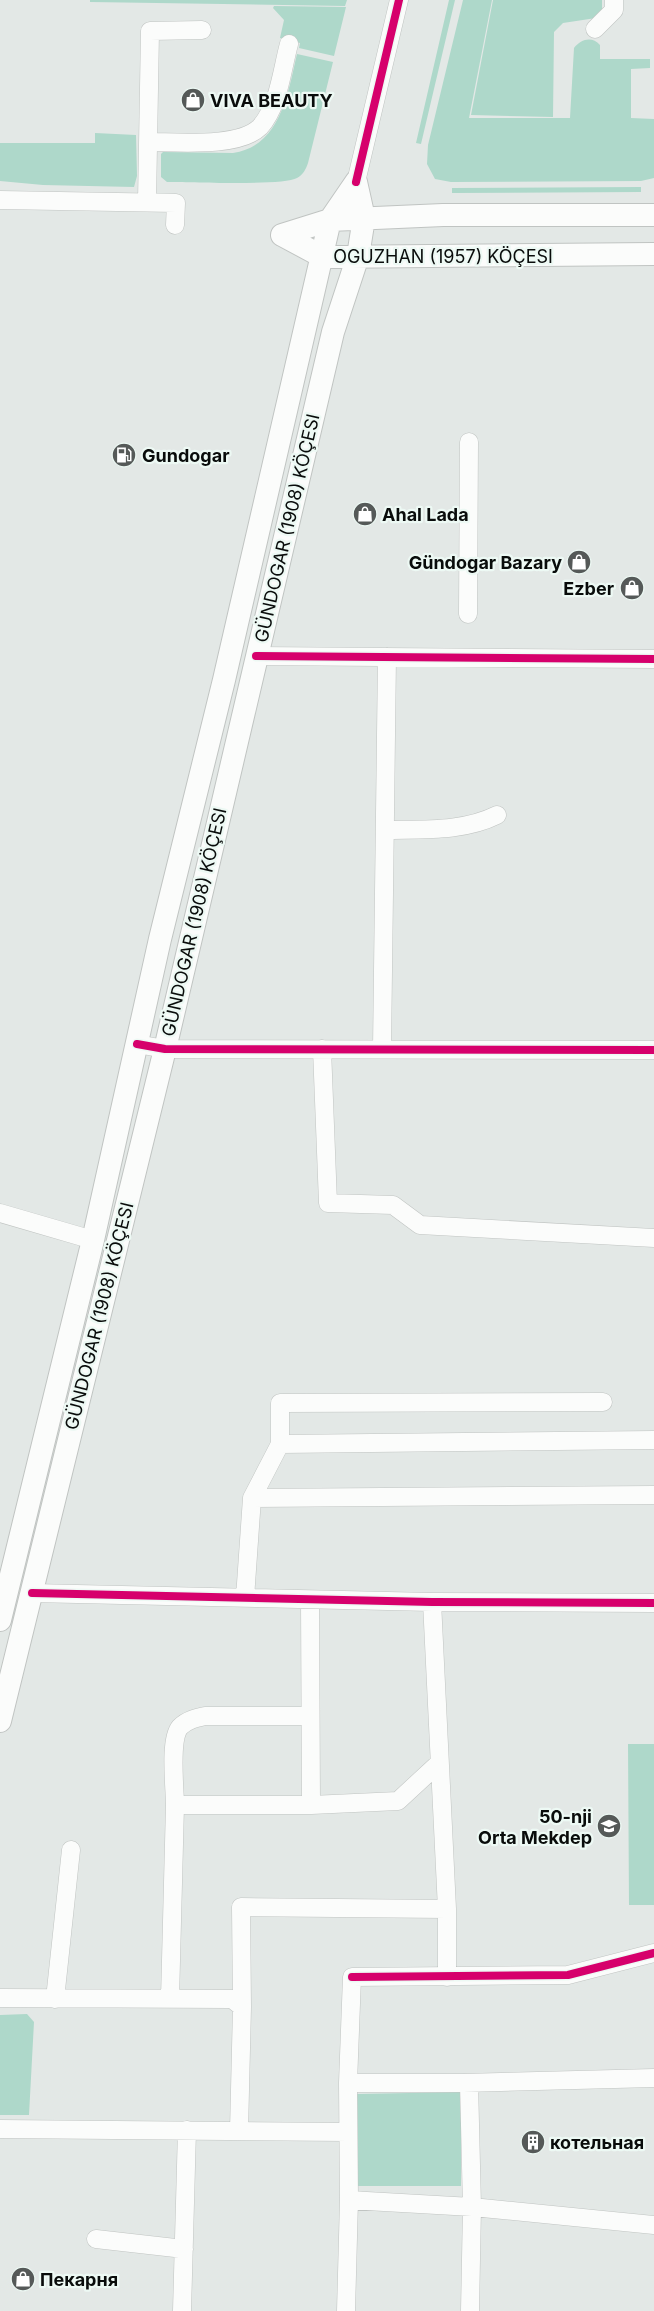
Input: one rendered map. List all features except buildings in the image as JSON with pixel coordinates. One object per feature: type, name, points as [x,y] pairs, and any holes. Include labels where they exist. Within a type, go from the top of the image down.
[{"type":"main road","name":"GÜNDOGAR (1908) KÖÇESI","points":[[0,1721],[165,1048],[333,332],[358,256],[364,218],[356,182]]},
{"type":"main road","name":"GÜNDOGAR (1908) KÖÇESI","points":[[0,1620],[93,1240],[137,1044],[330,220],[356,182]]},
{"type":"main road","name":"OGUZHAN (1957) KÖÇESI","points":[[654,215],[443,215],[364,218],[330,220],[282,235],[323,256],[654,254]]},
{"type":"main road","points":[[8,1588],[32,1593]]},
{"type":"street","name":"GÜNDOGAR (1908) KÖÇESI","points":[[356,182],[399,0]]},
{"type":"street","points":[[595,29],[614,10],[614,0]]},
{"type":"street","points":[[147,202],[150,31],[202,30]]},
{"type":"street","points":[[148,142],[232,140],[249,135],[260,126],[267,116],[289,44]]},
{"type":"street","points":[[0,200],[176,203],[175,225]]},
{"type":"street","points":[[468,614],[469,442]]},
{"type":"street","points":[[256,656],[654,660]]},
{"type":"street","points":[[382,1049],[387,657]]},
{"type":"street","points":[[385,830],[444,828],[480,824],[497,815]]},
{"type":"street","points":[[137,1044],[165,1048],[654,1050],[654,1058]]},
{"type":"street","points":[[322,1049],[328,1204],[393,1205],[420,1225],[654,1238]]},
{"type":"street","points":[[0,1214],[93,1240]]},
{"type":"street","points":[[245,1598],[252,1498],[280,1444],[280,1403],[603,1402]]},
{"type":"street","points":[[280,1444],[654,1440]]},
{"type":"street","points":[[252,1498],[654,1495]]},
{"type":"street","points":[[32,1593],[432,1602],[654,1602]]},
{"type":"street","points":[[310,1600],[311,1804]]},
{"type":"street","points":[[432,1602],[447,1909],[447,1977]]},
{"type":"street","points":[[170,1999],[175,1805],[174,1744],[179,1728],[191,1720],[205,1716],[310,1716]]},
{"type":"street","points":[[175,1805],[398,1801],[440,1763]]},
{"type":"street","points":[[55,1999],[71,1850]]},
{"type":"street","points":[[240,2131],[241,1907],[447,1909]]},
{"type":"street","points":[[346,2311],[350,2200],[348,2083],[352,1977],[568,1975],[654,1954]]},
{"type":"street","points":[[0,1998],[232,1998],[242,2007]]},
{"type":"street","points":[[348,2083],[463,2083],[654,2078]]},
{"type":"street","points":[[463,2083],[469,2082],[472,2207],[470,2311]]},
{"type":"street","points":[[0,2129],[348,2132]]},
{"type":"street","points":[[182,2311],[187,2130]]},
{"type":"street","points":[[350,2200],[472,2207],[654,2225]]},
{"type":"street","points":[[96,2239],[184,2249]]},
{"type":"green space","points":[[90,0],[347,0],[345,6],[90,2]]},
{"type":"green space","points":[[449,0],[455,0],[421,144],[416,143]]},
{"type":"green space","points":[[463,0],[492,0],[469,118],[570,118],[574,48],[583,41],[594,40],[600,45],[600,59],[650,59],[650,68],[631,69],[631,118],[654,119],[654,178],[641,181],[451,182],[435,179],[427,164],[428,145]]},
{"type":"green space","points":[[493,0],[602,0],[602,10],[596,18],[563,23],[554,32],[553,117],[471,115]]},
{"type":"green space","points":[[274,6],[346,7],[334,56],[299,48],[300,43],[280,38],[284,20],[273,8]]},
{"type":"green space","points":[[297,54],[333,62],[308,163],[301,175],[288,180],[256,183],[167,182],[161,177],[161,154],[163,152],[233,153],[249,148],[262,140],[272,129],[280,115],[290,85]]},
{"type":"green space","points":[[95,133],[136,135],[137,176],[134,187],[43,185],[0,181],[0,143],[95,143]]},
{"type":"green space","points":[[641,187],[641,192],[452,193],[452,188]]},
{"type":"green space","points":[[628,1744],[654,1744],[654,1905],[629,1905]]},
{"type":"green space","points":[[27,2014],[34,2022],[29,2115],[0,2115],[0,2015]]},
{"type":"green space","points":[[461,2092],[461,2186],[355,2186],[357,2094]]},
{"type":"cycle path","points":[[356,182],[399,0]]},
{"type":"cycle path","points":[[256,656],[654,659]]},
{"type":"cycle path","points":[[137,1044],[165,1049],[654,1050]]},
{"type":"cycle path","points":[[32,1593],[432,1602],[654,1603]]},
{"type":"cycle path","points":[[352,1977],[568,1975],[654,1953]]},
{"type":"place","name":"VIVA BEAUTY","points":[[193,100]]},
{"type":"place","name":"Gundogar","points":[[124,455]]},
{"type":"place","name":"Ahal Lada","points":[[365,514]]},
{"type":"place","name":"Gündogar Bazary","points":[[579,562]]},
{"type":"place","name":"Ezber","points":[[632,588]]},
{"type":"place","name":"50-nji Orta Mekdep","points":[[609,1826]]},
{"type":"place","name":"котельная","points":[[533,2142]]},
{"type":"place","name":"Пекарня","points":[[23,2279]]}]
